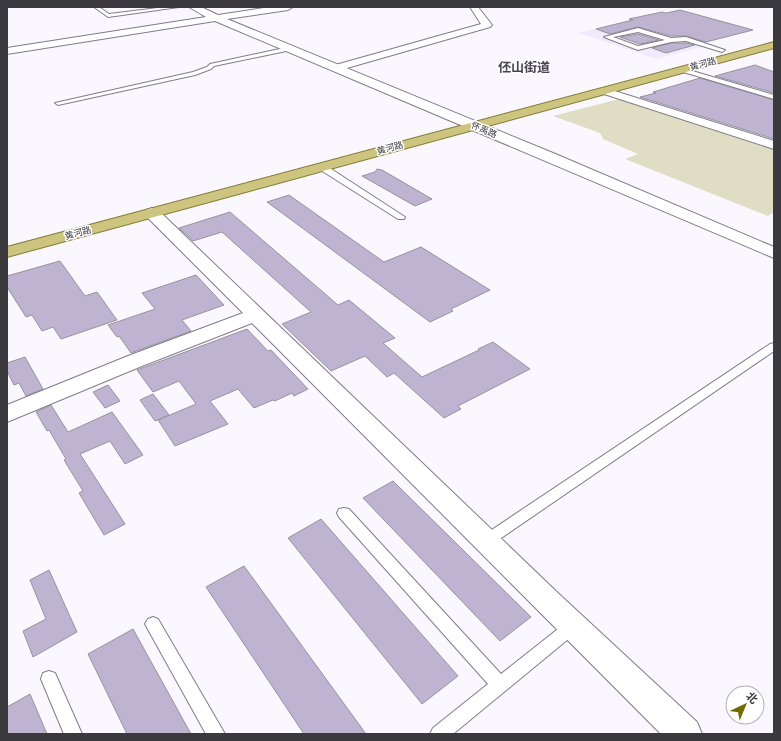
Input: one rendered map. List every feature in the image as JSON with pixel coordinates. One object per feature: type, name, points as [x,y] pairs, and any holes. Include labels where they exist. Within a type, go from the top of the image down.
[{"type":"main road","name":"黄河路","points":[[176,193],[774,36]]},
{"type":"main road","name":"黄河路","points":[[7,252],[774,45]]},
{"type":"street","name":"怀禹路","points":[[194,7],[218,19],[774,252]]},
{"type":"street","points":[[7,51],[288,7]]},
{"type":"street","points":[[336,68],[487,25],[474,7]]},
{"type":"street","points":[[605,91],[774,145]]},
{"type":"street","points":[[152,213],[684,734]]},
{"type":"street","points":[[7,414],[135,361],[256,315]]},
{"type":"lane","points":[[96,7],[108,16],[177,7]]},
{"type":"lane","points":[[671,40],[638,30],[607,37],[638,48],[671,40],[686,39],[722,50]]},
{"type":"lane","points":[[58,103],[195,73],[210,68],[212,65],[289,48]]},
{"type":"lane","points":[[682,70],[774,97]]},
{"type":"lane","points":[[322,167],[402,217]]},
{"type":"lane","points":[[486,541],[774,346]]},
{"type":"lane","points":[[344,513],[500,685]]},
{"type":"lane","points":[[153,624],[216,734]]},
{"type":"lane","points":[[439,734],[573,626]]},
{"type":"lane","points":[[49,679],[73,734]]},
{"type":"shaded area","points":[[630,20],[710,45],[657,59],[578,33]]},
{"type":"shaded area","points":[[619,99],[774,148],[774,212],[768,216],[625,159],[638,154],[603,139],[600,133],[553,116]]},
{"type":"building","points":[[680,10],[753,30],[706,42],[686,36],[671,36],[638,27],[610,34],[596,29],[633,20],[629,19]]},
{"type":"building","points":[[638,34],[659,40],[640,44],[620,37]]},
{"type":"building","points":[[671,43],[686,43],[695,45],[666,53],[652,48]]},
{"type":"building","points":[[755,65],[774,72],[774,93],[715,76]]},
{"type":"building","points":[[700,78],[774,100],[774,139],[640,97]]},
{"type":"building","points":[[377,169],[382,170],[432,199],[415,206],[362,176],[375,172]]},
{"type":"building","points":[[289,195],[384,262],[421,247],[490,290],[451,309],[453,311],[430,322],[267,202]]},
{"type":"building","points":[[230,212],[338,305],[349,300],[395,338],[383,343],[422,377],[493,342],[530,369],[458,406],[461,409],[444,418],[394,373],[387,377],[365,356],[331,371],[282,324],[311,312],[222,232],[193,241],[179,228]]},
{"type":"building","points":[[60,261],[85,296],[97,292],[117,320],[61,339],[53,327],[42,331],[32,315],[26,317],[7,287],[7,276]]},
{"type":"building","points":[[196,275],[224,305],[182,320],[191,331],[131,353],[119,336],[117,337],[108,325],[155,309],[142,293]]},
{"type":"building","points":[[247,329],[268,351],[271,350],[308,389],[294,396],[292,393],[254,408],[238,389],[210,401],[228,424],[175,446],[158,420],[196,404],[179,381],[153,392],[137,370]]},
{"type":"building","points":[[25,357],[43,389],[26,396],[19,383],[14,385],[7,371],[7,363]]},
{"type":"building","points":[[108,385],[120,401],[105,408],[93,392]]},
{"type":"building","points":[[153,394],[169,415],[155,421],[140,400]]},
{"type":"building","points":[[51,405],[68,432],[112,412],[143,455],[125,464],[110,441],[80,454],[125,524],[104,535],[79,493],[83,491],[64,460],[66,459],[49,430],[47,431],[36,412]]},
{"type":"building","points":[[393,481],[531,617],[500,641],[363,498]]},
{"type":"building","points":[[321,519],[458,676],[422,704],[288,538]]},
{"type":"building","points":[[244,566],[366,734],[304,734],[206,587]]},
{"type":"building","points":[[49,570],[77,632],[33,657],[23,631],[46,619],[30,580]]},
{"type":"building","points":[[133,629],[191,734],[127,734],[88,654]]},
{"type":"building","points":[[30,694],[47,734],[7,734],[7,707]]},
{"type":"district","name":"伾山街道","points":[[524,67]]}]
